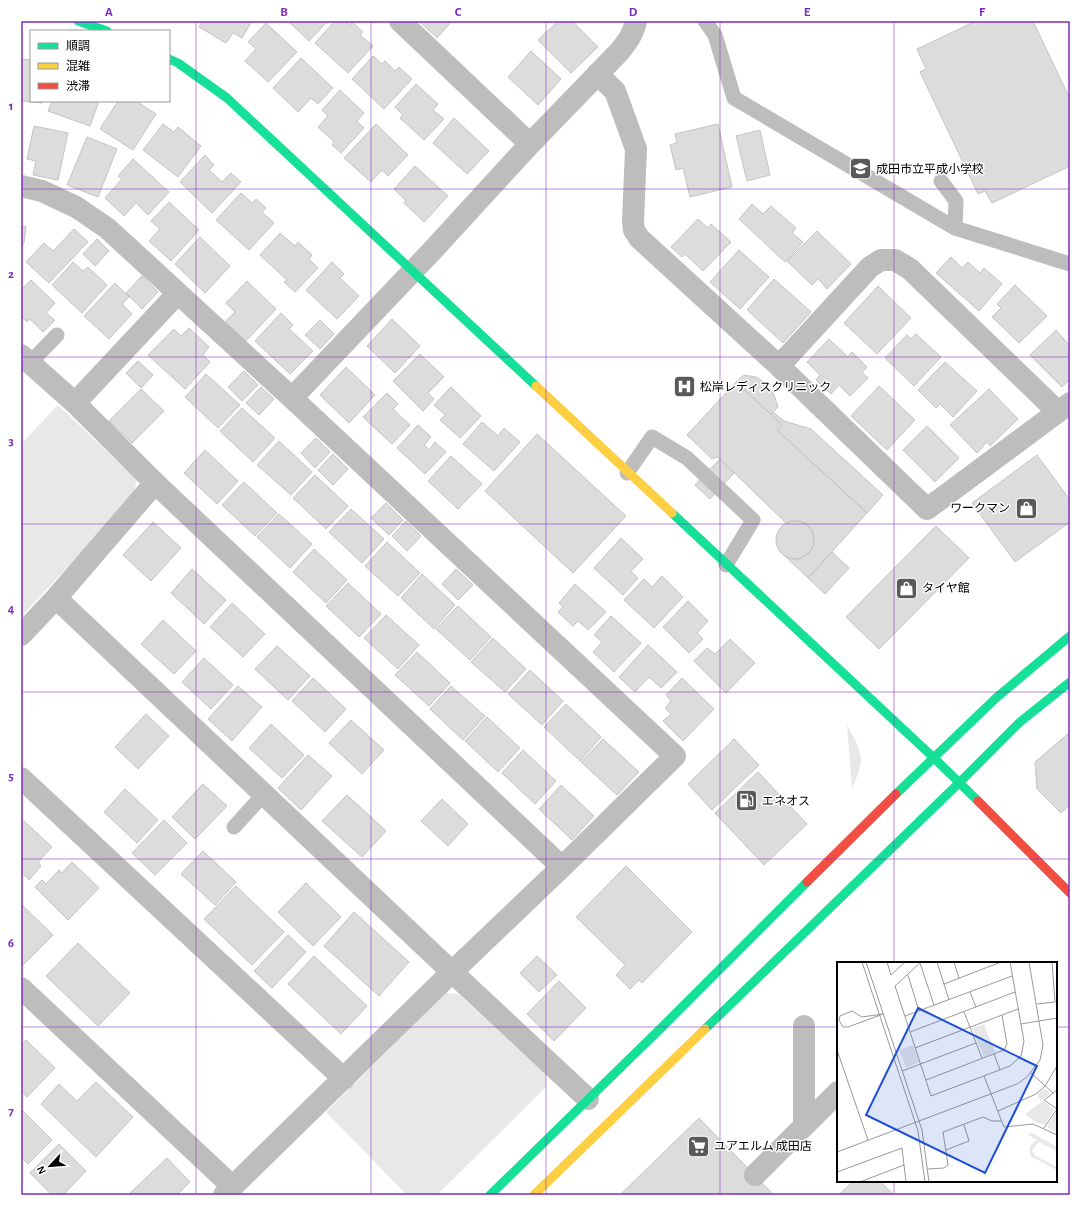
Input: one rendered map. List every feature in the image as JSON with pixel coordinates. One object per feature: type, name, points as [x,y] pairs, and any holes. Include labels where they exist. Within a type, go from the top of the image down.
[{"type":"street","points":[[78,21],[104,30]]},
{"type":"street","points":[[400,21],[530,144]]},
{"type":"street","points":[[292,398],[412,272],[530,144],[620,51],[629,39],[635,27],[636,21]]},
{"type":"street","points":[[170,59],[226,98],[960,782],[1070,893]]},
{"type":"street","points":[[597,74],[615,91],[636,150],[633,221],[634,230],[639,238],[779,366],[927,509],[1064,407],[910,269],[896,260],[881,260],[870,267],[779,366]]},
{"type":"street","points":[[21,186],[42,191],[76,206],[107,228],[292,398],[675,756],[562,868],[452,972],[229,1191],[21,988]]},
{"type":"street","points":[[75,403],[178,293]]},
{"type":"street","points":[[25,359],[75,403],[155,483],[562,868]]},
{"type":"street","points":[[21,635],[56,598],[155,483]]},
{"type":"street","points":[[56,598],[588,1099]]},
{"type":"street","points":[[490,1195],[761,928],[852,836],[996,698],[1070,636]]},
{"type":"street","points":[[534,1195],[1020,722],[1070,682]]},
{"type":"street","points":[[21,778],[344,1079]]},
{"type":"street","points":[[804,1026],[804,1126]]},
{"type":"street","points":[[755,1175],[837,1093]]},
{"type":"lane","points":[[705,21],[715,35],[734,98],[955,228],[1070,264]]},
{"type":"lane","points":[[941,182],[956,201],[955,228]]},
{"type":"lane","points":[[25,359],[57,335]]},
{"type":"lane","points":[[628,472],[652,437],[687,458],[753,520],[726,565]]},
{"type":"lane","points":[[234,827],[264,794]]},
{"type":"shaded area","points":[[58,405],[137,480],[133,497],[21,617],[21,444]]},
{"type":"shaded area","points":[[847,725],[857,745],[861,758],[859,770],[852,789]]},
{"type":"shaded area","points":[[446,993],[458,994],[546,1074],[546,1087],[437,1195],[407,1195],[326,1112]]},
{"type":"building","points":[[202,21],[252,21],[242,38],[233,33],[226,43],[199,27]]},
{"type":"building","points":[[288,21],[328,21],[309,41]]},
{"type":"building","points":[[335,21],[345,21],[350,25],[352,22],[363,32],[360,35],[373,46],[348,73],[315,43]]},
{"type":"building","points":[[419,21],[452,21],[437,38]]},
{"type":"building","points":[[558,21],[572,21],[598,47],[571,73],[538,40]]},
{"type":"building","points":[[976,21],[1033,21],[1070,99],[1070,166],[992,203],[985,191],[978,194],[920,72],[926,69],[917,49]]},
{"type":"building","points":[[266,23],[297,52],[268,82],[245,61],[256,49],[248,42]]},
{"type":"building","points":[[531,51],[561,79],[538,105],[508,77]]},
{"type":"building","points":[[373,56],[382,64],[385,61],[395,71],[399,67],[412,79],[384,109],[352,79]]},
{"type":"building","points":[[301,58],[333,88],[318,104],[311,98],[298,112],[273,88]]},
{"type":"building","points":[[22,59],[30,60],[30,102],[21,101]]},
{"type":"building","points":[[416,84],[438,104],[433,110],[444,119],[424,140],[400,118],[403,115],[395,107]]},
{"type":"building","points":[[340,90],[364,113],[357,121],[364,128],[341,153],[332,145],[334,142],[318,127],[328,116],[322,110]]},
{"type":"building","points":[[52,102],[99,102],[90,126],[48,111]]},
{"type":"building","points":[[117,102],[138,102],[156,114],[133,150],[100,129]]},
{"type":"building","points":[[454,118],[489,151],[467,174],[433,143]]},
{"type":"building","points":[[163,124],[174,132],[178,127],[201,146],[178,177],[143,150]]},
{"type":"building","points":[[376,124],[408,155],[388,176],[382,170],[371,182],[344,158]]},
{"type":"building","points":[[718,124],[732,187],[690,197],[683,168],[676,170],[670,145],[677,143],[675,134]]},
{"type":"building","points":[[34,126],[68,133],[58,180],[33,175],[36,161],[27,159]]},
{"type":"building","points":[[760,130],[770,175],[747,181],[736,136]]},
{"type":"building","points":[[87,137],[117,149],[98,197],[67,185]]},
{"type":"building","points":[[205,155],[214,165],[209,170],[222,182],[231,173],[241,182],[212,213],[180,182]]},
{"type":"building","points":[[133,159],[169,192],[148,215],[136,203],[124,216],[105,198],[122,179],[118,176]]},
{"type":"building","points":[[415,166],[448,196],[424,222],[404,203],[406,201],[394,189]]},
{"type":"building","points":[[241,193],[252,203],[256,199],[266,208],[262,212],[274,223],[249,250],[216,220]]},
{"type":"building","points":[[169,202],[199,230],[171,261],[149,241],[160,229],[151,221]]},
{"type":"building","points":[[752,204],[763,214],[771,206],[796,228],[792,233],[803,242],[785,262],[739,219]]},
{"type":"building","points":[[698,219],[708,228],[711,224],[731,242],[703,271],[685,254],[682,257],[671,247]]},
{"type":"building","points":[[21,226],[26,227],[24,243],[21,247]]},
{"type":"building","points":[[74,229],[88,242],[49,283],[26,262],[44,243],[53,251]]},
{"type":"building","points":[[817,231],[851,264],[827,289],[818,279],[812,285],[787,261]]},
{"type":"building","points":[[280,233],[295,246],[298,242],[312,255],[309,259],[318,268],[295,292],[284,282],[287,280],[260,255]]},
{"type":"building","points":[[200,237],[230,266],[205,293],[175,264]]},
{"type":"building","points":[[97,239],[109,251],[95,266],[83,254]]},
{"type":"building","points":[[739,250],[769,277],[740,309],[710,282]]},
{"type":"building","points":[[951,257],[962,268],[968,262],[980,273],[984,268],[1002,284],[979,311],[936,273]]},
{"type":"building","points":[[73,262],[83,271],[88,267],[107,285],[82,313],[52,285]]},
{"type":"building","points":[[332,262],[344,274],[340,278],[359,296],[337,319],[306,290]]},
{"type":"building","points":[[142,276],[158,292],[142,309],[126,293]]},
{"type":"building","points":[[774,279],[811,312],[783,343],[747,310]]},
{"type":"building","points":[[31,280],[55,303],[46,313],[55,320],[43,332],[30,319],[27,322],[21,316],[21,290]]},
{"type":"building","points":[[247,281],[276,309],[246,341],[225,322],[235,312],[226,303]]},
{"type":"building","points":[[115,283],[129,297],[122,304],[132,314],[109,339],[84,316]]},
{"type":"building","points":[[1015,285],[1047,316],[1019,343],[992,317],[1001,308],[997,304]]},
{"type":"building","points":[[878,286],[911,318],[877,354],[844,323]]},
{"type":"building","points":[[281,313],[293,325],[289,329],[313,351],[290,374],[255,341]]},
{"type":"building","points":[[392,319],[420,346],[395,373],[367,346]]},
{"type":"building","points":[[320,320],[334,334],[320,349],[305,335]]},
{"type":"building","points":[[189,328],[209,347],[203,355],[210,362],[185,389],[148,355],[174,329],[181,336]]},
{"type":"building","points":[[1056,330],[1070,346],[1070,379],[1062,387],[1030,355]]},
{"type":"building","points":[[916,334],[941,357],[914,386],[885,358],[907,335],[911,339]]},
{"type":"building","points":[[829,339],[848,357],[852,352],[867,367],[862,373],[868,378],[850,396],[839,385],[831,394],[816,380],[820,375],[807,362]]},
{"type":"building","points":[[420,354],[444,377],[428,393],[434,399],[423,411],[393,381]]},
{"type":"building","points":[[138,361],[153,375],[141,388],[126,373]]},
{"type":"building","points":[[945,362],[977,391],[953,417],[940,404],[936,408],[918,390]]},
{"type":"building","points":[[346,367],[375,395],[349,423],[320,395]]},
{"type":"building","points":[[244,371],[258,385],[242,401],[228,387]]},
{"type":"building","points":[[206,374],[240,405],[218,428],[185,397]]},
{"type":"building","points":[[744,375],[756,377],[766,383],[774,395],[778,407],[771,414],[736,382]]},
{"type":"building","points":[[736,382],[782,425],[777,430],[867,513],[808,578],[785,556],[791,559],[797,559],[808,554],[814,544],[813,532],[809,527],[805,523],[799,521],[786,523],[720,459],[717,457],[712,459],[687,435]]},
{"type":"building","points":[[879,386],[915,420],[887,450],[851,416]]},
{"type":"building","points":[[261,387],[274,399],[259,415],[246,403]]},
{"type":"building","points":[[451,387],[481,416],[460,438],[440,420],[445,415],[434,405]]},
{"type":"building","points":[[141,389],[164,411],[132,443],[109,421]]},
{"type":"building","points":[[989,389],[1018,419],[990,446],[987,442],[977,453],[950,425]]},
{"type":"building","points":[[387,393],[398,404],[393,409],[410,425],[392,444],[363,417]]},
{"type":"building","points":[[242,408],[275,438],[253,462],[220,431]]},
{"type":"building","points":[[773,412],[784,421],[811,429],[883,495],[867,513],[777,430],[782,425],[771,414]]},
{"type":"building","points":[[482,422],[498,436],[504,428],[520,442],[494,471],[463,444]]},
{"type":"building","points":[[418,425],[431,437],[424,445],[429,450],[435,442],[446,452],[425,474],[397,448]]},
{"type":"building","points":[[927,426],[959,458],[935,482],[903,450]]},
{"type":"building","points":[[537,434],[626,516],[573,573],[485,491]]},
{"type":"building","points":[[316,438],[330,452],[315,468],[301,453]]},
{"type":"building","points":[[279,441],[312,472],[291,495],[257,465]]},
{"type":"building","points":[[205,450],[238,481],[217,504],[184,473]]},
{"type":"building","points":[[333,454],[348,469],[333,485],[318,470]]},
{"type":"building","points":[[1037,455],[1070,500],[1070,522],[1015,562],[972,503]]},
{"type":"building","points":[[451,456],[482,484],[458,509],[428,481]]},
{"type":"building","points":[[720,459],[734,473],[710,499],[695,485]]},
{"type":"building","points":[[315,475],[348,506],[326,529],[293,498]]},
{"type":"building","points":[[244,482],[277,513],[255,536],[222,505]]},
{"type":"building","points":[[386,503],[403,520],[389,535],[371,518]]},
{"type":"building","points":[[351,509],[384,539],[362,563],[329,532]]},
{"type":"building","points":[[279,514],[312,544],[290,568],[257,537]]},
{"type":"building","points":[[406,521],[421,536],[407,551],[392,536]]},
{"type":"building","points":[[791,521],[799,521],[806,524],[811,529],[814,540],[811,551],[806,556],[799,559],[791,559],[784,556],[779,551],[776,544],[776,536],[779,529],[784,524]]},
{"type":"building","points":[[153,522],[181,548],[151,581],[123,555]]},
{"type":"building","points":[[936,526],[969,558],[879,649],[846,617]]},
{"type":"building","points":[[621,538],[643,559],[631,571],[638,578],[623,595],[594,568]]},
{"type":"building","points":[[387,542],[420,573],[398,596],[365,566]]},
{"type":"building","points":[[314,549],[347,580],[326,603],[293,572]]},
{"type":"building","points":[[832,552],[849,568],[825,594],[808,578]]},
{"type":"building","points":[[192,569],[226,600],[204,624],[171,593]]},
{"type":"building","points":[[456,569],[473,585],[458,600],[442,584]]},
{"type":"building","points":[[422,574],[455,605],[434,629],[401,598]]},
{"type":"building","points":[[662,576],[683,597],[654,628],[624,600],[644,579],[652,587]]},
{"type":"building","points":[[348,583],[381,614],[359,637],[326,606]]},
{"type":"building","points":[[575,584],[606,612],[588,630],[578,621],[573,626],[558,612],[563,607],[559,603]]},
{"type":"building","points":[[688,601],[708,621],[697,633],[703,639],[689,653],[663,627]]},
{"type":"building","points":[[232,603],[265,634],[243,657],[210,627]]},
{"type":"building","points":[[458,606],[491,637],[470,660],[436,629]]},
{"type":"building","points":[[386,615],[419,645],[398,669],[364,638]]},
{"type":"building","points":[[611,616],[641,643],[614,672],[593,652],[602,642],[594,635]]},
{"type":"building","points":[[163,620],[196,651],[174,674],[141,644]]},
{"type":"building","points":[[493,638],[526,669],[505,692],[471,662]]},
{"type":"building","points":[[730,639],[755,663],[726,693],[694,661],[707,648],[715,654]]},
{"type":"building","points":[[648,645],[677,672],[661,688],[649,677],[635,692],[619,677]]},
{"type":"building","points":[[277,646],[310,676],[288,700],[255,669]]},
{"type":"building","points":[[417,652],[450,683],[429,706],[395,675]]},
{"type":"building","points":[[204,658],[233,685],[211,709],[182,682]]},
{"type":"building","points":[[530,670],[563,701],[542,725],[508,694]]},
{"type":"building","points":[[313,678],[346,709],[325,732],[292,701]]},
{"type":"building","points":[[682,678],[714,709],[683,741],[663,721],[671,714],[665,708],[671,701],[666,695]]},
{"type":"building","points":[[238,686],[262,707],[232,741],[208,719]]},
{"type":"building","points":[[451,686],[485,716],[463,740],[430,709]]},
{"type":"building","points":[[566,704],[601,737],[580,761],[544,727]]},
{"type":"building","points":[[146,714],[169,736],[138,769],[115,747]]},
{"type":"building","points":[[487,717],[520,748],[498,772],[465,741]]},
{"type":"building","points":[[351,720],[384,750],[362,774],[329,743]]},
{"type":"building","points":[[271,724],[304,755],[282,778],[249,748]]},
{"type":"building","points":[[1070,732],[1070,805],[1061,813],[1037,789],[1035,762]]},
{"type":"building","points":[[603,739],[639,772],[617,795],[581,762]]},
{"type":"building","points":[[734,739],[759,765],[712,810],[688,784]]},
{"type":"building","points":[[523,750],[556,781],[535,804],[502,773]]},
{"type":"building","points":[[308,755],[332,776],[301,810],[278,788]]},
{"type":"building","points":[[758,772],[807,824],[764,865],[715,813]]},
{"type":"building","points":[[203,784],[227,806],[195,839],[172,817]]},
{"type":"building","points":[[561,785],[594,816],[572,840],[539,809]]},
{"type":"building","points":[[125,789],[158,820],[137,843],[104,812]]},
{"type":"building","points":[[347,795],[386,831],[362,857],[322,821]]},
{"type":"building","points":[[442,799],[468,824],[448,846],[421,821]]},
{"type":"building","points":[[164,820],[187,843],[155,875],[132,853]]},
{"type":"building","points":[[24,821],[52,847],[38,862],[41,866],[29,880],[21,872],[21,825]]},
{"type":"building","points":[[203,851],[236,882],[215,905],[181,874]]},
{"type":"building","points":[[72,862],[99,888],[68,920],[35,887],[42,880],[46,884],[59,870],[62,873]]},
{"type":"building","points":[[626,866],[692,932],[642,983],[639,980],[630,989],[616,975],[625,965],[576,917]]},
{"type":"building","points":[[306,883],[341,917],[313,946],[278,912]]},
{"type":"building","points":[[236,886],[284,932],[252,965],[204,919]]},
{"type":"building","points":[[21,904],[53,935],[23,965],[21,963]]},
{"type":"building","points":[[354,912],[409,962],[379,996],[324,946]]},
{"type":"building","points":[[288,935],[306,952],[272,988],[254,971]]},
{"type":"building","points":[[78,943],[130,993],[98,1026],[46,976]]},
{"type":"building","points":[[314,956],[367,1006],[341,1034],[288,984]]},
{"type":"building","points":[[537,956],[557,975],[539,992],[520,973]]},
{"type":"building","points":[[559,981],[586,1008],[554,1041],[527,1014]]},
{"type":"building","points":[[26,1040],[55,1068],[27,1097],[21,1091],[21,1045]]},
{"type":"building","points":[[96,1082],[133,1117],[96,1157],[41,1104],[59,1084],[77,1101]]},
{"type":"building","points":[[22,1110],[52,1140],[28,1164],[23,1159],[21,1161]]},
{"type":"building","name":"ユアエルム 成田店","points":[[699,1118],[774,1195],[620,1195]]},
{"type":"building","points":[[59,1144],[86,1171],[63,1195],[52,1195],[30,1173]]},
{"type":"building","points":[[167,1158],[190,1182],[177,1195],[128,1195]]},
{"type":"building","points":[[852,1182],[881,1182],[894,1195],[839,1195]]},
{"type":"traffic: fast","points":[[78,21],[104,30]]},
{"type":"traffic: fast","points":[[170,59],[178,63],[227,98],[536,386]]},
{"type":"traffic: fast","points":[[672,513],[978,801]]},
{"type":"traffic: fast","points":[[896,794],[996,698],[1070,636]]},
{"type":"traffic: fast","points":[[705,1029],[1020,722],[1070,682]]},
{"type":"traffic: fast","points":[[490,1195],[658,1031],[807,882]]},
{"type":"traffic: slow","points":[[536,386],[672,513]]},
{"type":"traffic: slow","points":[[534,1195],[705,1029]]},
{"type":"traffic: jam","points":[[807,882],[896,794]]},
{"type":"traffic: jam","points":[[978,801],[1070,893]]},
{"type":"place","name":"成田市立平成小学校","points":[[860,169]]},
{"type":"place","name":"松岸レディスクリニック","points":[[684,387]]},
{"type":"place","name":"ワークマン","points":[[1026,508]]},
{"type":"place","name":"タイヤ館","points":[[906,588]]},
{"type":"place","name":"エネオス","points":[[747,801]]},
{"type":"place","name":"ユアエルム 成田店","points":[[698,1146]]}]
